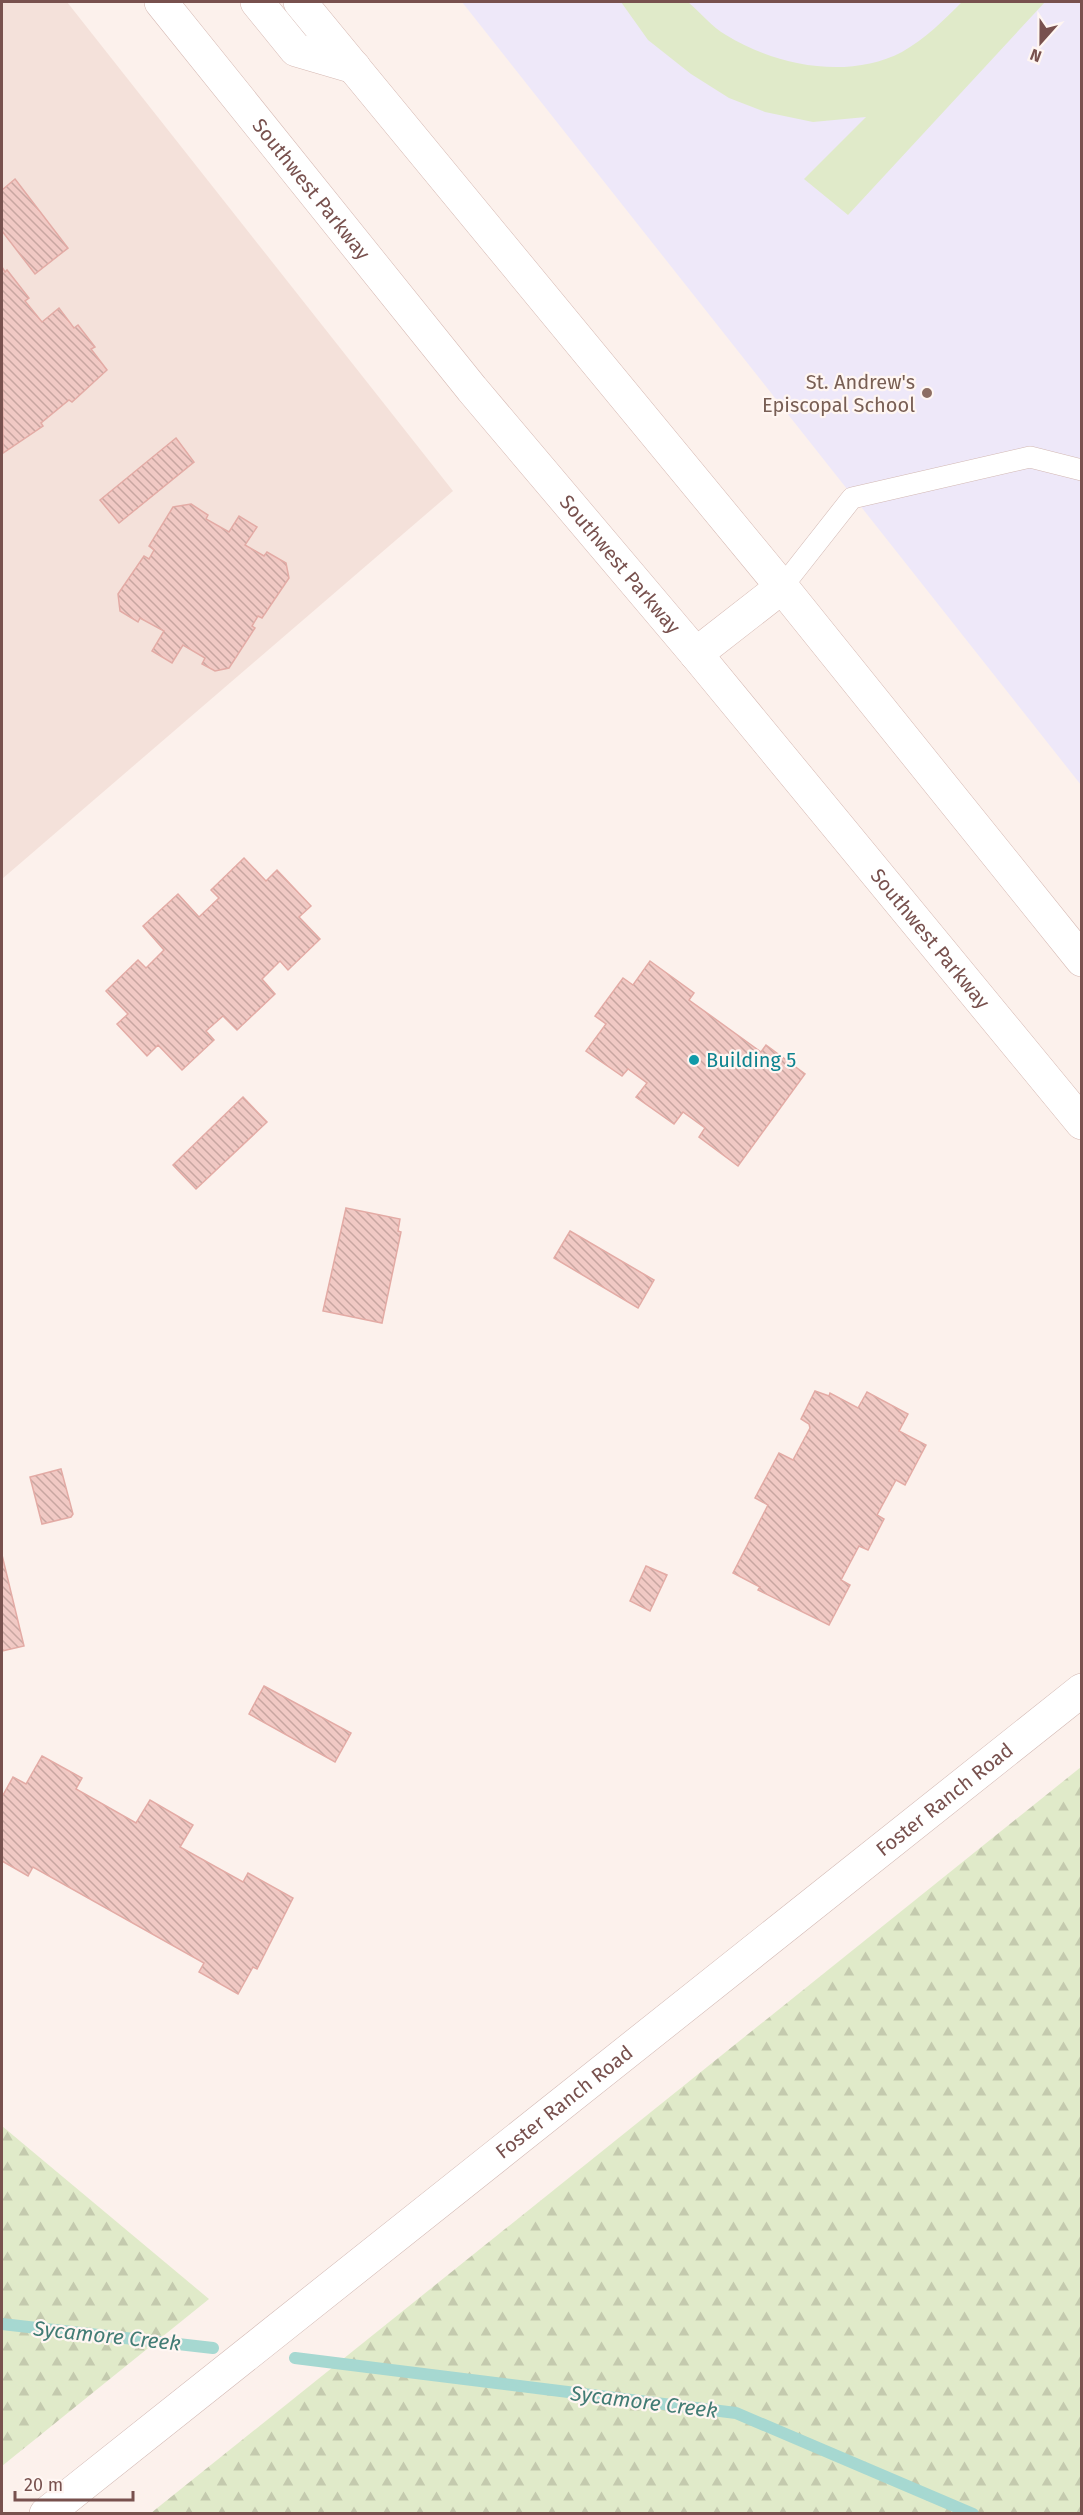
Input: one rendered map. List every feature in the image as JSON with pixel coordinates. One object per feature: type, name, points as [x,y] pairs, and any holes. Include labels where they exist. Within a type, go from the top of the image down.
[{"type":"main road","name":"Southwest Parkway","points":[[161,2],[472,389],[696,654],[1082,1123]]},
{"type":"main road","points":[[257,2],[296,50],[354,68]]},
{"type":"main road","points":[[300,2],[782,586],[1082,960]]},
{"type":"main road","points":[[696,654],[782,586]]},
{"type":"main road","name":"Foster Ranch Road","points":[[46,2514],[1082,1690]]},
{"type":"lane","points":[[782,586],[852,498],[1030,457],[1082,470]]},
{"type":"shaded area","points":[[2,2],[67,2],[453,491],[2,879]]},
{"type":"shaded area","name":"St. Andrew's Episcopal School","points":[[462,2],[1081,2],[1081,785]]},
{"type":"green space","points":[[621,2],[688,2],[721,32],[746,46],[789,61],[812,66],[836,67],[859,66],[881,61],[902,52],[926,35],[962,2],[1045,2],[848,215],[804,179],[866,117],[813,122],[765,112],[729,98],[691,74],[648,40]]},
{"type":"green space","points":[[1081,1767],[1081,2513],[151,2513]]},
{"type":"green space","points":[[2,2126],[209,2299],[2,2466]]},
{"type":"building","points":[[15,179],[68,248],[35,274],[2,231],[2,190]]},
{"type":"building","points":[[2,267],[5,272],[7,270],[29,298],[25,301],[42,322],[59,308],[74,328],[78,325],[95,347],[91,349],[107,370],[72,402],[69,400],[41,423],[43,426],[3,453]]},
{"type":"building","points":[[176,438],[194,462],[119,523],[100,500]]},
{"type":"building","points":[[191,504],[208,515],[206,519],[229,532],[239,516],[257,527],[245,545],[264,556],[267,552],[286,563],[289,578],[262,618],[258,616],[252,626],[255,628],[229,668],[215,671],[202,664],[205,658],[183,645],[172,663],[152,651],[164,631],[140,618],[138,622],[120,611],[118,594],[144,556],[149,559],[154,550],[149,546],[173,507]]},
{"type":"building","points":[[244,858],[266,881],[277,870],[311,906],[299,917],[320,939],[288,970],[280,961],[262,979],[275,994],[237,1030],[223,1016],[206,1031],[214,1040],[182,1070],[158,1045],[147,1056],[117,1024],[128,1014],[106,991],[138,960],[146,968],[164,950],[143,926],[178,894],[199,917],[219,898],[211,890]]},
{"type":"building","name":"Building 5","points":[[650,961],[694,993],[689,1000],[761,1052],[766,1045],[805,1074],[738,1166],[699,1137],[705,1128],[683,1112],[674,1124],[636,1097],[647,1083],[628,1069],[622,1076],[586,1051],[606,1024],[595,1016],[623,978],[633,985]]},
{"type":"building","points":[[243,1097],[267,1122],[196,1189],[173,1165]]},
{"type":"building","points":[[346,1208],[400,1219],[398,1231],[401,1232],[382,1323],[323,1311]]},
{"type":"building","points":[[570,1231],[654,1280],[638,1308],[554,1258]]},
{"type":"building","points":[[815,1391],[829,1396],[830,1393],[858,1408],[867,1392],[908,1414],[899,1431],[926,1445],[905,1485],[896,1480],[877,1515],[884,1519],[868,1550],[859,1546],[841,1580],[850,1585],[829,1625],[758,1590],[760,1587],[733,1573],[768,1505],[755,1498],[779,1453],[793,1460],[810,1428],[809,1424],[801,1419]]},
{"type":"building","points":[[61,1469],[73,1514],[71,1517],[42,1524],[30,1477]]},
{"type":"building","points":[[2,1555],[24,1646],[2,1651]]},
{"type":"building","points":[[646,1566],[667,1575],[650,1611],[630,1601]]},
{"type":"building","points":[[264,1686],[351,1733],[335,1762],[249,1714]]},
{"type":"building","points":[[42,1756],[82,1778],[76,1789],[136,1823],[150,1800],[193,1825],[180,1847],[243,1882],[248,1873],[293,1898],[257,1969],[253,1967],[238,1994],[199,1972],[204,1963],[33,1867],[28,1876],[2,1861],[2,1797],[13,1777],[26,1784]]},
{"type":"waterway","name":"Sycamore Creek","points":[[2,2324],[213,2348]]},
{"type":"waterway","name":"Sycamore Creek","points":[[295,2358],[736,2413],[973,2514]]},
{"type":"place","name":"St. Andrew's Episcopal School","points":[[927,393]]},
{"type":"place","name":"Building 5","points":[[694,1060]]}]
